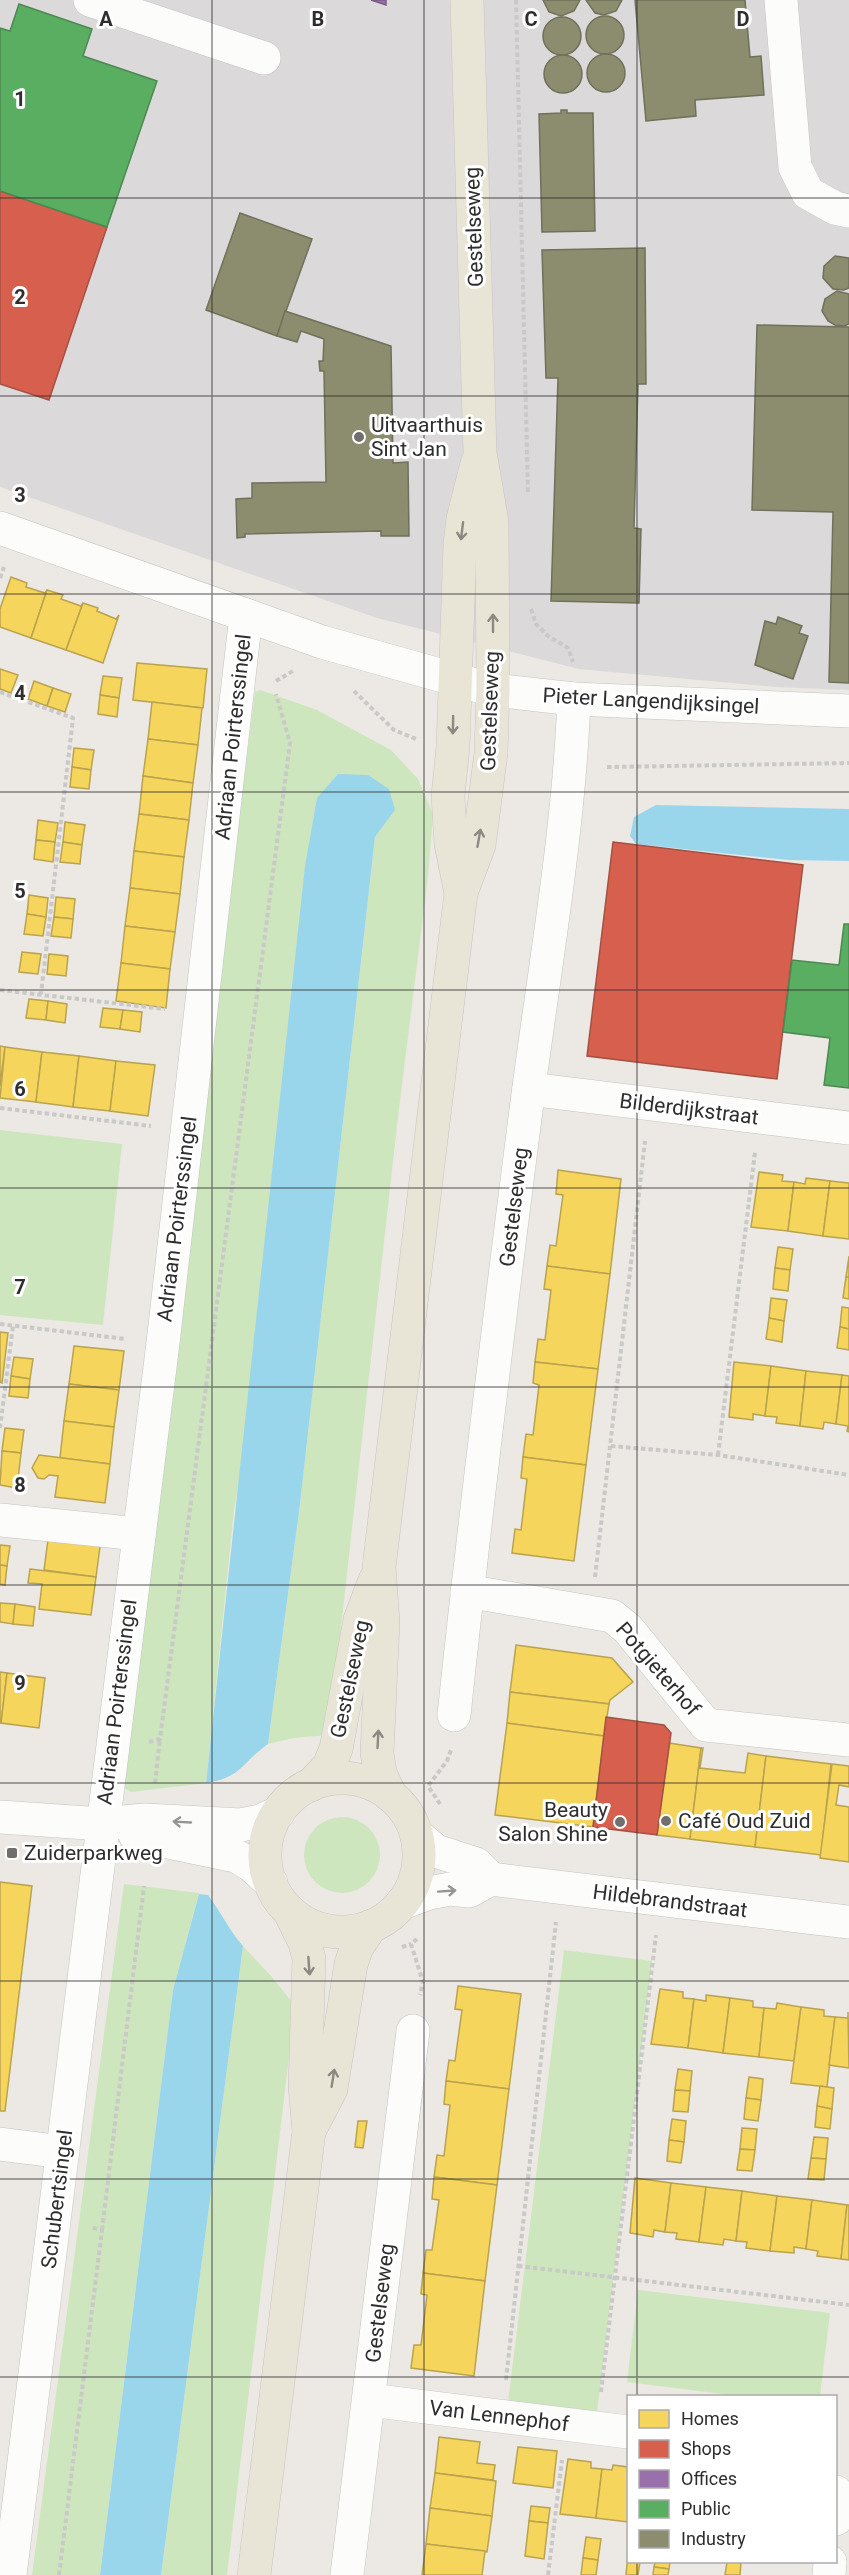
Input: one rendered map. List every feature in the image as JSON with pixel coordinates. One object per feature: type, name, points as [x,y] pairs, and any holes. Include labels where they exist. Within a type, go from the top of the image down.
[{"type":"main road","name":"Gestelseweg","points":[[390,1795],[380,1773],[377,1753],[383,1622],[380,1567],[461,893],[479,845],[491,753],[492,522],[480,453],[467,0]]},
{"type":"main road","name":"Gestelseweg","points":[[461,893],[451,844],[448,796],[453,747],[460,544],[463,519],[480,453]]},
{"type":"main road","name":"Gestelseweg","points":[[311,1785],[329,1766],[336,1749],[360,1620],[380,1567]]},
{"type":"main road","points":[[254,2575],[309,2131],[306,2086],[309,1959],[305,1942],[290,1912],[271,1883],[266,1865],[266,1847],[270,1829],[278,1813],[298,1792],[327,1780],[343,1778],[360,1780],[390,1795],[402,1806],[417,1835],[418,1871],[412,1887],[393,1913],[370,1926],[354,1931],[337,1931],[304,1922],[290,1912]]},
{"type":"main road","points":[[309,2131],[331,2089],[351,1964],[357,1947],[370,1926]]},
{"type":"street","points":[[90,0],[264,58]]},
{"type":"street","points":[[781,0],[795,167],[808,193],[835,208],[849,211]]},
{"type":"street","name":"Pieter Langendijksingel","points":[[0,528],[321,642],[493,690],[574,699],[849,711]]},
{"type":"street","name":"Adriaan Poirterssingel","points":[[102,1824],[163,1343],[246,615]]},
{"type":"street","name":"Gestelseweg","points":[[454,1715],[467,1591],[529,1089],[572,768],[574,699]]},
{"type":"street","name":"Bilderdijkstraat","points":[[529,1089],[849,1128]]},
{"type":"street","points":[[0,1520],[139,1534]]},
{"type":"street","name":"Potgieterhof","points":[[467,1591],[612,1616],[628,1629],[706,1725],[849,1740]]},
{"type":"street","points":[[0,1817],[102,1824],[145,1820],[240,1825],[260,1821],[278,1813]]},
{"type":"street","points":[[102,1824],[145,1838],[236,1856],[251,1865],[271,1883]]},
{"type":"street","name":"Schubertsingel","points":[[10,2575],[102,1824]]},
{"type":"street","points":[[402,1903],[429,1893],[450,1889],[469,1891],[490,1879],[476,1864],[436,1851],[417,1835]]},
{"type":"street","name":"Hildebrandstraat","points":[[490,1879],[849,1923]]},
{"type":"street","name":"Gestelseweg","points":[[348,2575],[413,2031]]},
{"type":"street","points":[[0,2144],[63,2152]]},
{"type":"street","name":"Van Lennephof","points":[[369,2400],[627,2432]]},
{"type":"path","points":[[516,0],[528,498]]},
{"type":"path","points":[[530,604],[536,624],[548,636],[568,648],[574,664],[574,699]]},
{"type":"path","points":[[154,1789],[290,743],[272,682],[239,674]]},
{"type":"path","points":[[352,689],[394,730],[423,743],[453,747]]},
{"type":"path","points":[[0,692],[73,718],[41,994]]},
{"type":"path","points":[[572,768],[849,763]]},
{"type":"path","points":[[0,990],[201,1013]]},
{"type":"path","points":[[591,1611],[649,1104]]},
{"type":"path","points":[[0,1108],[188,1130]]},
{"type":"path","points":[[718,1455],[759,1118]]},
{"type":"path","points":[[0,1324],[163,1343]]},
{"type":"path","points":[[0,1428],[13,1326]]},
{"type":"path","points":[[611,1446],[718,1455],[849,1475]]},
{"type":"path","points":[[111,1752],[160,1739]]},
{"type":"path","points":[[377,1753],[396,1760],[413,1771],[428,1786]]},
{"type":"path","points":[[59,2575],[144,1886]]},
{"type":"path","points":[[502,2416],[560,1888]]},
{"type":"path","points":[[548,2575],[615,2277],[660,1901]]},
{"type":"path","points":[[351,1964],[372,1960],[411,1944]]},
{"type":"path","points":[[55,2216],[102,2230]]},
{"type":"path","points":[[518,2265],[849,2304]]},
{"type":"shaded area","points":[[0,0],[849,0],[849,690],[775,687],[579,669],[377,618],[0,487]]},
{"type":"green space","points":[[260,690],[317,710],[391,750],[418,779],[433,814],[428,877],[398,1117],[329,1735],[293,1738],[268,1744],[300,1504],[375,837],[395,810],[368,775],[234,1510],[206,1783],[131,1792],[121,1786],[255,692]]},
{"type":"green space","points":[[0,1130],[122,1144],[103,1325],[0,1315]]},
{"type":"green space","points":[[342,1817],[357,1820],[369,1828],[377,1840],[380,1855],[377,1870],[369,1882],[357,1890],[342,1893],[327,1890],[315,1882],[307,1870],[304,1855],[307,1840],[315,1828],[327,1820]]},
{"type":"green space","points":[[124,1884],[199,1893],[173,1990],[100,2575],[32,2575]]},
{"type":"green space","points":[[243,1946],[292,2002],[292,2032],[227,2575],[161,2575]]},
{"type":"green space","points":[[564,1950],[652,1961],[597,2412],[508,2402]]},
{"type":"green space","points":[[638,2290],[830,2313],[820,2395],[731,2395],[627,2382]]},
{"type":"water","points":[[338,774],[368,775],[389,789],[395,810],[375,837],[300,1504],[268,1744],[235,1773],[206,1783],[305,866],[317,798]]},
{"type":"water","points":[[656,805],[849,809],[849,861],[789,860],[636,844],[630,836],[634,817]]},
{"type":"water","points":[[199,1894],[208,1895],[243,1946],[161,2575],[100,2575],[173,1990]]},
{"type":"building: Homes","points":[[11,577],[27,583],[26,587],[45,593],[47,590],[31,638],[0,627],[0,609]]},
{"type":"building: Homes","points":[[47,590],[63,595],[61,599],[81,606],[83,603],[66,650],[31,638]]},
{"type":"building: Homes","points":[[83,603],[98,608],[97,611],[116,619],[119,615],[103,663],[66,650]]},
{"type":"building: Homes","points":[[137,663],[207,669],[203,708],[133,700]]},
{"type":"building: Homes","points":[[0,669],[18,675],[11,693],[0,689]]},
{"type":"building: Homes","points":[[103,676],[122,678],[119,698],[100,695]]},
{"type":"building: Homes","points":[[34,681],[53,688],[47,706],[28,699]]},
{"type":"building: Homes","points":[[53,688],[71,694],[65,712],[47,706]]},
{"type":"building: Homes","points":[[100,695],[119,698],[117,717],[98,714]]},
{"type":"building: Homes","points":[[152,702],[202,708],[198,745],[148,739]]},
{"type":"building: Homes","points":[[148,739],[198,745],[193,783],[143,776]]},
{"type":"building: Homes","points":[[74,748],[94,750],[91,770],[72,767]]},
{"type":"building: Homes","points":[[72,767],[91,770],[89,789],[70,787]]},
{"type":"building: Homes","points":[[143,776],[193,783],[189,820],[139,814]]},
{"type":"building: Homes","points":[[139,814],[189,820],[184,857],[134,851]]},
{"type":"building: Homes","points":[[38,820],[58,823],[55,842],[36,840]]},
{"type":"building: Homes","points":[[65,822],[85,825],[82,845],[63,842]]},
{"type":"building: Homes","points":[[36,840],[55,842],[53,862],[34,859]]},
{"type":"building: Homes","points":[[63,842],[82,845],[80,864],[60,862]]},
{"type":"building: Homes","points":[[134,851],[184,857],[180,894],[130,888]]},
{"type":"building: Homes","points":[[130,888],[180,894],[175,932],[125,926]]},
{"type":"building: Homes","points":[[29,895],[48,898],[46,917],[27,914]]},
{"type":"building: Homes","points":[[56,897],[75,899],[73,919],[54,917]]},
{"type":"building: Homes","points":[[27,914],[46,917],[43,936],[24,934]]},
{"type":"building: Homes","points":[[54,917],[73,919],[71,938],[51,936]]},
{"type":"building: Homes","points":[[125,926],[175,932],[170,969],[121,963]]},
{"type":"building: Homes","points":[[22,952],[41,954],[38,974],[19,972]]},
{"type":"building: Homes","points":[[49,954],[68,956],[66,976],[47,974]]},
{"type":"building: Homes","points":[[121,963],[170,969],[166,1008],[116,1001]]},
{"type":"building: Homes","points":[[29,999],[48,1001],[46,1020],[26,1018]]},
{"type":"building: Homes","points":[[48,1001],[67,1004],[65,1023],[46,1020]]},
{"type":"building: Homes","points":[[103,1008],[123,1010],[120,1029],[100,1027]]},
{"type":"building: Homes","points":[[123,1010],[142,1012],[140,1032],[120,1029]]},
{"type":"building: Homes","points":[[0,1046],[5,1047],[0,1086]]},
{"type":"building: Homes","points":[[5,1047],[42,1052],[36,1102],[0,1098]]},
{"type":"building: Homes","points":[[42,1052],[79,1056],[73,1107],[36,1102]]},
{"type":"building: Homes","points":[[79,1056],[116,1061],[110,1111],[73,1107]]},
{"type":"building: Homes","points":[[116,1061],[155,1065],[148,1116],[110,1111]]},
{"type":"building: Homes","points":[[558,1170],[621,1179],[610,1274],[547,1266],[550,1245],[556,1246],[563,1195],[556,1194]]},
{"type":"building: Homes","points":[[759,1172],[783,1175],[782,1181],[794,1182],[788,1231],[751,1227]]},
{"type":"building: Homes","points":[[806,1178],[830,1181],[823,1236],[788,1231],[794,1182],[805,1184]]},
{"type":"building: Homes","points":[[830,1181],[849,1183],[849,1239],[823,1236]]},
{"type":"building: Homes","points":[[778,1247],[793,1249],[790,1270],[775,1268]]},
{"type":"building: Homes","points":[[849,1256],[849,1277],[846,1277]]},
{"type":"building: Homes","points":[[547,1266],[610,1274],[598,1369],[535,1362],[538,1339],[545,1340],[551,1290],[544,1289]]},
{"type":"building: Homes","points":[[775,1268],[790,1270],[788,1291],[773,1289]]},
{"type":"building: Homes","points":[[846,1277],[849,1277],[849,1299],[843,1298]]},
{"type":"building: Homes","points":[[771,1298],[787,1300],[784,1321],[769,1318]]},
{"type":"building: Homes","points":[[842,1307],[849,1308],[849,1329],[840,1327]]},
{"type":"building: Homes","points":[[769,1318],[784,1321],[782,1342],[766,1339]]},
{"type":"building: Homes","points":[[840,1327],[849,1329],[849,1350],[837,1348]]},
{"type":"building: Homes","points":[[0,1332],[8,1333],[2,1383],[0,1382]]},
{"type":"building: Homes","points":[[74,1346],[124,1351],[119,1390],[69,1384]]},
{"type":"building: Homes","points":[[14,1357],[33,1359],[30,1379],[11,1376]]},
{"type":"building: Homes","points":[[535,1362],[598,1369],[586,1465],[523,1457],[526,1434],[533,1435],[539,1385],[533,1383]]},
{"type":"building: Homes","points":[[734,1362],[771,1366],[765,1416],[753,1414],[753,1420],[729,1417]]},
{"type":"building: Homes","points":[[771,1366],[806,1371],[800,1426],[776,1423],[777,1417],[765,1416]]},
{"type":"building: Homes","points":[[806,1371],[842,1375],[836,1424],[824,1422],[823,1429],[800,1426]]},
{"type":"building: Homes","points":[[842,1375],[849,1376],[849,1432],[847,1431],[848,1426],[836,1424]]},
{"type":"building: Homes","points":[[11,1376],[30,1379],[28,1398],[9,1396]]},
{"type":"building: Homes","points":[[69,1384],[119,1390],[114,1427],[64,1421]]},
{"type":"building: Homes","points":[[64,1421],[114,1427],[110,1464],[60,1458]]},
{"type":"building: Homes","points":[[5,1428],[24,1430],[21,1453],[2,1451]]},
{"type":"building: Homes","points":[[2,1451],[21,1453],[17,1488],[0,1485]]},
{"type":"building: Homes","points":[[39,1455],[110,1464],[105,1503],[55,1497],[58,1476],[49,1475],[44,1479],[38,1478],[32,1468]]},
{"type":"building: Homes","points":[[523,1457],[586,1465],[574,1561],[512,1553],[515,1529],[521,1530],[527,1479],[521,1478]]},
{"type":"building: Homes","points":[[49,1532],[101,1539],[96,1577],[44,1570]]},
{"type":"building: Homes","points":[[0,1545],[10,1546],[7,1566],[0,1565]]},
{"type":"building: Homes","points":[[0,1565],[7,1566],[5,1585],[0,1584]]},
{"type":"building: Homes","points":[[30,1569],[96,1577],[91,1615],[39,1609],[42,1584],[28,1583]]},
{"type":"building: Homes","points":[[0,1603],[15,1604],[13,1624],[0,1622]]},
{"type":"building: Homes","points":[[15,1604],[35,1607],[33,1626],[13,1624]]},
{"type":"building: Homes","points":[[516,1645],[612,1658],[633,1682],[610,1700],[609,1704],[510,1692]]},
{"type":"building: Homes","points":[[0,1672],[7,1673],[1,1723],[0,1723]]},
{"type":"building: Homes","points":[[7,1673],[45,1678],[39,1728],[1,1723]]},
{"type":"building: Homes","points":[[510,1692],[609,1704],[604,1736],[507,1723]]},
{"type":"building: Homes","points":[[507,1723],[604,1736],[593,1827],[495,1815]]},
{"type":"building: Homes","points":[[669,1743],[701,1748],[690,1839],[657,1835]]},
{"type":"building: Homes","points":[[701,1748],[703,1748],[700,1768],[745,1773],[748,1753],[766,1756],[755,1847],[690,1839]]},
{"type":"building: Homes","points":[[766,1756],[831,1764],[821,1855],[755,1847]]},
{"type":"building: Homes","points":[[832,1764],[849,1766],[849,1787],[839,1785],[836,1805],[849,1807],[849,1862],[820,1858]]},
{"type":"building: Homes","points":[[0,1882],[32,1886],[5,2111],[0,2111]]},
{"type":"building: Homes","points":[[458,1986],[521,1994],[509,2089],[446,2081],[449,2060],[455,2061],[462,2010],[455,2009]]},
{"type":"building: Homes","points":[[660,1989],[683,1992],[683,1998],[694,1999],[688,2048],[651,2044]]},
{"type":"building: Homes","points":[[706,1995],[730,1998],[723,2053],[688,2048],[694,1999],[706,2001]]},
{"type":"building: Homes","points":[[730,1998],[753,2001],[753,2007],[764,2008],[759,2057],[723,2053]]},
{"type":"building: Homes","points":[[777,2003],[801,2007],[794,2061],[759,2057],[764,2008],[776,2009]]},
{"type":"building: Homes","points":[[801,2007],[824,2010],[824,2016],[835,2017],[827,2087],[791,2083]]},
{"type":"building: Homes","points":[[848,2012],[849,2068],[829,2065],[835,2017],[848,2018]]},
{"type":"building: Homes","points":[[678,2069],[692,2071],[690,2091],[675,2090]]},
{"type":"building: Homes","points":[[749,2077],[763,2079],[761,2100],[746,2098]]},
{"type":"building: Homes","points":[[446,2081],[509,2089],[497,2185],[434,2177],[437,2155],[444,2156],[450,2105],[444,2104]]},
{"type":"building: Homes","points":[[820,2086],[834,2088],[832,2109],[817,2106]]},
{"type":"building: Homes","points":[[675,2090],[690,2091],[688,2112],[673,2111]]},
{"type":"building: Homes","points":[[746,2098],[761,2100],[758,2121],[744,2119]]},
{"type":"building: Homes","points":[[817,2106],[832,2109],[830,2129],[815,2127]]},
{"type":"building: Homes","points":[[672,2119],[686,2121],[684,2142],[669,2140]]},
{"type":"building: Homes","points":[[358,2121],[367,2121],[363,2148],[355,2147]]},
{"type":"building: Homes","points":[[742,2128],[757,2129],[755,2150],[740,2149]]},
{"type":"building: Homes","points":[[814,2137],[828,2138],[826,2159],[811,2158]]},
{"type":"building: Homes","points":[[669,2140],[684,2142],[681,2163],[667,2161]]},
{"type":"building: Homes","points":[[740,2149],[755,2150],[752,2171],[737,2170]]},
{"type":"building: Homes","points":[[811,2158],[826,2159],[824,2180],[808,2179]]},
{"type":"building: Homes","points":[[434,2177],[497,2185],[485,2281],[423,2273],[426,2250],[432,2250],[439,2200],[432,2199]]},
{"type":"building: Homes","points":[[635,2178],[671,2183],[665,2232],[654,2230],[653,2237],[630,2233]]},
{"type":"building: Homes","points":[[671,2183],[706,2187],[699,2242],[676,2239],[677,2233],[665,2232]]},
{"type":"building: Homes","points":[[706,2187],[742,2191],[736,2241],[724,2239],[723,2245],[699,2242]]},
{"type":"building: Homes","points":[[742,2191],[777,2196],[770,2251],[746,2248],[747,2242],[736,2241]]},
{"type":"building: Homes","points":[[777,2196],[812,2200],[806,2249],[794,2247],[794,2253],[770,2251]]},
{"type":"building: Homes","points":[[812,2200],[847,2205],[841,2259],[817,2256],[818,2251],[806,2249]]},
{"type":"building: Homes","points":[[847,2205],[849,2205],[849,2260],[841,2259]]},
{"type":"building: Homes","points":[[423,2273],[485,2281],[474,2376],[411,2368],[414,2345],[421,2345],[427,2295],[421,2294]]},
{"type":"building: Homes","points":[[439,2437],[480,2442],[477,2463],[495,2465],[493,2480],[435,2473]]},
{"type":"building: Homes","points":[[518,2447],[557,2451],[553,2488],[513,2483]]},
{"type":"building: Homes","points":[[568,2459],[591,2462],[591,2468],[602,2469],[596,2518],[560,2514]]},
{"type":"building: Homes","points":[[613,2465],[627,2467],[627,2522],[596,2518],[602,2469],[612,2470]]},
{"type":"building: Homes","points":[[435,2473],[496,2481],[492,2516],[430,2508]]},
{"type":"building: Homes","points":[[531,2506],[550,2508],[548,2523],[529,2521]]},
{"type":"building: Homes","points":[[430,2508],[492,2516],[487,2552],[426,2544]]},
{"type":"building: Homes","points":[[529,2521],[548,2523],[544,2559],[525,2556]]},
{"type":"building: Homes","points":[[586,2537],[601,2539],[598,2560],[583,2558]]},
{"type":"building: Homes","points":[[426,2544],[485,2551],[482,2575],[422,2575]]},
{"type":"building: Homes","points":[[583,2558],[598,2560],[596,2575],[581,2575]]},
{"type":"building: Homes","points":[[627,2563],[640,2563],[638,2575],[626,2575]]},
{"type":"building: Homes","points":[[655,2563],[670,2563],[669,2569],[654,2567]]},
{"type":"building: Homes","points":[[727,2563],[741,2563],[740,2575],[725,2575]]},
{"type":"building: Homes","points":[[654,2567],[669,2569],[668,2575],[653,2575]]},
{"type":"building: Shops","points":[[0,191],[107,227],[49,400],[0,384]]},
{"type":"building: Shops","points":[[613,842],[803,865],[777,1079],[587,1056]]},
{"type":"building: Shops","points":[[606,1717],[664,1725],[671,1733],[657,1835],[593,1827]]},
{"type":"building: Offices","points":[[371,0],[386,0],[386,5]]},
{"type":"building: Public","points":[[19,4],[92,29],[83,56],[157,81],[107,227],[0,191],[0,28],[10,31]]},
{"type":"building: Public","points":[[844,924],[849,924],[849,1088],[824,1085],[830,1038],[783,1032],[792,960],[839,965]]},
{"type":"building: Industry","points":[[543,0],[580,0],[574,11],[561,16],[549,12]]},
{"type":"building: Industry","points":[[586,0],[622,0],[616,11],[604,15],[595,13]]},
{"type":"building: Industry","points":[[635,0],[745,0],[750,57],[761,56],[764,95],[695,100],[696,116],[646,121]]},
{"type":"building: Industry","points":[[605,16],[618,22],[624,35],[618,48],[605,54],[592,48],[586,35],[592,22]]},
{"type":"building: Industry","points":[[562,17],[575,23],[581,36],[575,49],[562,55],[549,49],[543,36],[549,23]]},
{"type":"building: Industry","points":[[606,54],[619,60],[625,73],[619,86],[606,92],[593,86],[587,73],[593,60]]},
{"type":"building: Industry","points":[[563,55],[576,61],[582,74],[576,87],[563,93],[550,87],[544,74],[550,61]]},
{"type":"building: Industry","points":[[561,110],[567,110],[567,113],[593,113],[595,231],[542,232],[539,114],[561,113]]},
{"type":"building: Industry","points":[[240,213],[312,239],[277,336],[206,310]]},
{"type":"building: Industry","points":[[645,248],[646,384],[638,384],[634,528],[641,529],[639,603],[551,601],[558,378],[546,378],[542,250]]},
{"type":"building: Industry","points":[[835,256],[849,258],[849,288],[844,290],[833,289],[823,278],[824,266]]},
{"type":"building: Industry","points":[[837,291],[849,294],[849,324],[844,326],[828,321],[822,311],[825,299]]},
{"type":"building: Industry","name":"Uitvaarthuis Sint Jan","points":[[285,311],[391,346],[393,463],[408,462],[409,536],[381,536],[381,531],[245,534],[245,537],[237,538],[236,499],[252,498],[252,483],[326,482],[324,371],[320,371],[319,361],[323,361],[324,339],[301,331],[297,342],[277,336]]},
{"type":"building: Industry","points":[[757,325],[849,327],[849,683],[829,682],[833,512],[752,510]]},
{"type":"building: Industry","points":[[778,617],[802,626],[799,633],[808,636],[793,679],[755,665],[765,621],[776,624]]},
{"type":"place","name":"Uitvaarthuis Sint Jan","points":[[359,437]]},
{"type":"place","name":"Café Oud Zuid","points":[[666,1821]]},
{"type":"place","name":"Beauty Salon Shine","points":[[620,1822]]},
{"type":"place","name":"Zuiderparkweg","points":[[12,1853]]}]
